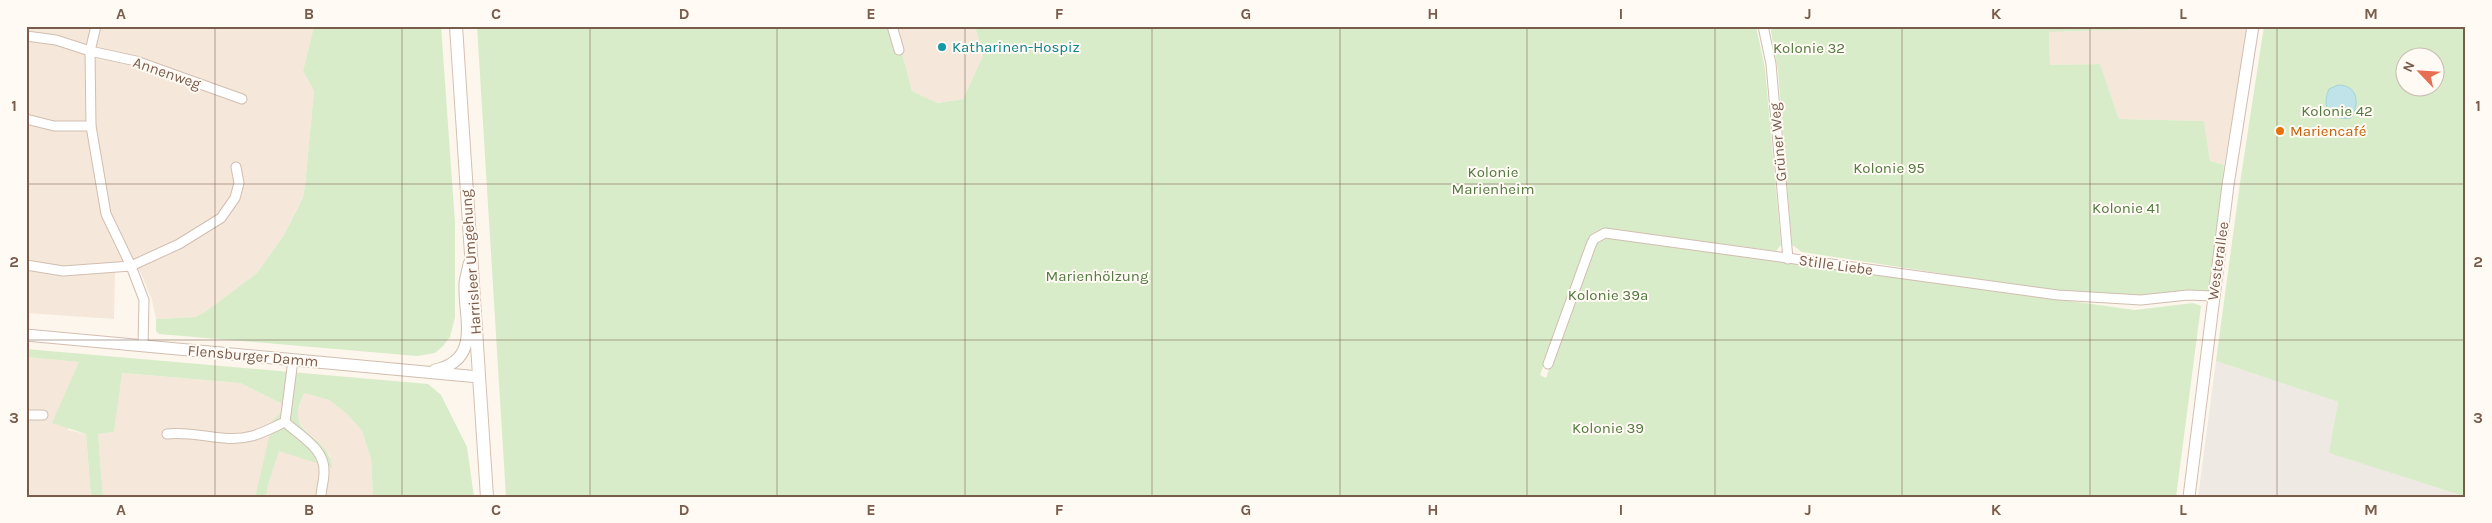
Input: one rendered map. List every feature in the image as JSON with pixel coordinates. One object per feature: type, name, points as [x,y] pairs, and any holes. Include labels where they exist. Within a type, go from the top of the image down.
[{"type":"main road","name":"Harrisleer Umgehung","points":[[456,26],[470,257],[488,497]]},
{"type":"street","points":[[96,26],[90,51],[91,126],[106,214],[131,266],[144,300],[143,346]]},
{"type":"street","points":[[892,26],[899,50]]},
{"type":"street","name":"Grüner Weg","points":[[1763,26],[1772,64],[1788,259]]},
{"type":"street","name":"Westerallee","points":[[2189,497],[2213,296],[2253,26]]},
{"type":"street","name":"Annenweg","points":[[26,36],[56,40],[90,51],[136,61],[242,99]]},
{"type":"street","points":[[26,119],[54,126],[91,126]]},
{"type":"street","points":[[26,265],[63,271],[131,266],[180,244],[221,218],[235,198],[239,183],[236,168]]},
{"type":"street","name":"Stille Liebe","points":[[1548,364],[1591,245],[1599,235],[1605,233],[2058,295],[2141,300],[2188,294],[2213,296]]},
{"type":"street","points":[[426,371],[444,368],[454,362],[468,341],[465,283],[470,257]]},
{"type":"street","name":"Flensburger Damm","points":[[26,335],[479,377]]},
{"type":"street","points":[[285,422],[293,360]]},
{"type":"street","points":[[26,415],[43,415]]},
{"type":"street","points":[[167,434],[184,432],[222,438],[252,437],[285,422]]},
{"type":"street","points":[[285,422],[313,446],[322,458],[324,471],[321,497]]},
{"type":"shaded area","points":[[26,26],[314,26],[303,71],[314,91],[303,196],[284,235],[257,273],[205,312],[195,317],[156,319],[152,300],[140,271],[115,272],[114,319],[26,313]]},
{"type":"shaded area","points":[[895,26],[975,26],[983,56],[963,99],[936,103],[912,91]]},
{"type":"shaded area","points":[[2178,26],[2248,26],[2224,165],[2210,161],[2204,121],[2119,119],[2100,64],[2050,65],[2049,32],[2178,28]]},
{"type":"shaded area","points":[[26,357],[80,362],[76,370],[68,430],[86,434],[91,497],[26,497]]},
{"type":"shaded area","points":[[2216,361],[2338,402],[2330,453],[2465,497],[2198,497]]},
{"type":"shaded area","points":[[121,373],[240,383],[282,404],[280,414],[273,421],[255,497],[103,497],[98,434],[114,432]]},
{"type":"shaded area","points":[[304,393],[329,400],[347,414],[362,431],[371,459],[373,497],[266,497],[279,450],[332,467],[330,455],[304,429],[298,419],[297,414]]},
{"type":"green space","points":[[314,26],[441,26],[455,223],[455,317],[450,337],[435,353],[417,356],[159,334],[156,331],[156,319],[195,317],[205,312],[257,273],[284,235],[303,197],[305,185],[314,91],[303,71]]},
{"type":"green space","name":"Marienhölzung","points":[[477,26],[895,26],[912,91],[937,103],[963,99],[983,56],[975,26],[1756,26],[1765,69],[1781,245],[1776,251],[1606,229],[1598,232],[1589,240],[1540,375],[1546,378],[1594,245],[1605,237],[2135,310],[2193,303],[2201,306],[2176,497],[506,497]]},
{"type":"green space","points":[[1770,26],[2178,26],[2178,28],[2049,32],[2050,65],[2100,64],[2119,119],[2204,121],[2210,161],[2224,165],[2211,293],[2139,298],[2055,291],[1802,252],[1792,245],[1778,71]]},
{"type":"green space","name":"Kolonie 42","points":[[2264,26],[2466,26],[2466,497],[2329,453],[2338,402],[2216,361]]},
{"type":"green space","points":[[26,349],[428,384],[441,395],[467,447],[474,497],[373,497],[371,459],[362,431],[347,414],[329,400],[304,393],[298,410],[300,423],[327,451],[331,459],[332,468],[279,451],[266,497],[255,497],[273,420],[280,414],[282,404],[240,383],[122,373],[114,432],[98,434],[103,497],[91,497],[86,434],[52,423],[79,362],[26,357]]},
{"type":"water","points":[[2338,85],[2350,88],[2355,96],[2356,107],[2351,118],[2333,115],[2327,107],[2326,102],[2329,89]]},
{"type":"place","name":"Katharinen-Hospiz","points":[[942,47]]},
{"type":"place","name":"Mariencafé","points":[[2280,131]]},
{"type":"park label","name":"Kolonie 32","points":[[1809,48]]},
{"type":"park label","name":"Kolonie 95","points":[[1889,168]]},
{"type":"park label","name":"Kolonie Marienheim","points":[[1493,180]]},
{"type":"park label","name":"Kolonie 41","points":[[2126,208]]},
{"type":"park label","name":"Kolonie 39a","points":[[1608,295]]},
{"type":"park label","name":"Kolonie 39","points":[[1608,428]]}]
